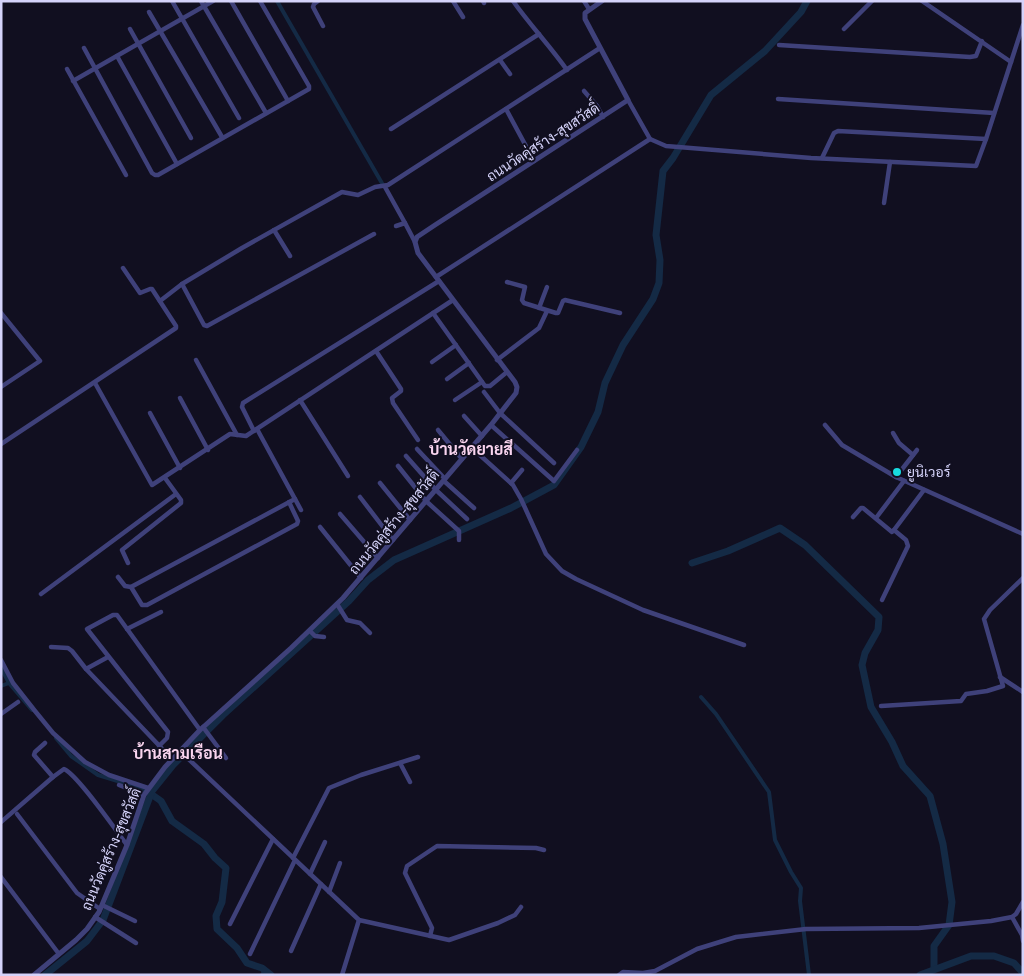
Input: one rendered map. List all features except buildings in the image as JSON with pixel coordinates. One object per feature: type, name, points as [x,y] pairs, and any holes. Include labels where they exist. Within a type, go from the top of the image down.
[{"type":"street","points":[[172,1],[239,118]]},
{"type":"street","points":[[73,81],[182,19],[203,4],[213,1]]},
{"type":"street","points":[[231,1],[288,101]]},
{"type":"street","points":[[84,48],[152,172],[158,175],[309,88],[260,1]]},
{"type":"street","points":[[318,1],[313,7],[323,26]]},
{"type":"street","points":[[453,1],[462,16]]},
{"type":"street","points":[[513,1],[567,70]]},
{"type":"street","points":[[584,1],[589,9]]},
{"type":"street","points":[[602,1],[585,13],[585,19],[650,139],[659,144],[676,148],[890,162],[976,166],[1023,25]]},
{"type":"street","points":[[844,29],[872,1]]},
{"type":"street","points":[[922,1],[1011,62]]},
{"type":"street","points":[[203,4],[266,114]]},
{"type":"street","points":[[149,12],[222,137]]},
{"type":"street","points":[[130,29],[191,138]]},
{"type":"street","points":[[391,129],[539,34]]},
{"type":"street","points":[[778,45],[970,57],[976,56],[982,41]]},
{"type":"street","points":[[160,301],[182,284],[342,192],[358,195],[377,186],[385,186],[600,48]]},
{"type":"street","points":[[117,56],[177,164]]},
{"type":"street","points":[[500,60],[510,74]]},
{"type":"street","points":[[67,69],[126,175]]},
{"type":"street","points":[[584,91],[597,106],[603,117]]},
{"type":"street","points":[[778,99],[994,113]]},
{"type":"street","name":"ถนนวัดคู่สร้าง-สุขสวัสดิ์","points":[[34,975],[100,920],[146,792],[172,759],[183,754],[204,731],[312,633],[362,578],[472,448],[517,390],[517,385],[418,253],[415,242],[418,237],[628,100]]},
{"type":"street","points":[[506,109],[534,161]]},
{"type":"street","points":[[822,158],[834,133],[838,131],[986,139]]},
{"type":"street","points":[[301,510],[242,406],[243,404],[650,139]]},
{"type":"street","points":[[884,203],[890,162]]},
{"type":"street","points":[[385,186],[415,242]]},
{"type":"street","points":[[396,226],[405,223]]},
{"type":"street","points":[[274,230],[290,256]]},
{"type":"street","points":[[182,284],[204,325],[207,326],[374,234]]},
{"type":"street","points":[[1,444],[176,328],[152,289],[142,293],[139,292],[123,268]]},
{"type":"street","points":[[508,282],[525,287],[523,302],[548,311],[558,313],[565,300],[620,314]]},
{"type":"street","points":[[540,308],[547,287]]},
{"type":"street","points":[[95,383],[152,485],[230,434],[243,437],[256,430],[453,300]]},
{"type":"street","points":[[497,360],[539,328],[548,311]]},
{"type":"street","points":[[1,313],[40,360],[1,387]]},
{"type":"street","points":[[433,314],[485,386],[488,387],[507,372]]},
{"type":"street","points":[[432,362],[456,345]]},
{"type":"street","points":[[376,351],[401,389],[392,398],[393,402],[418,440]]},
{"type":"street","points":[[196,360],[237,435]]},
{"type":"street","points":[[447,378],[469,363]]},
{"type":"street","points":[[455,400],[482,382]]},
{"type":"street","points":[[484,392],[500,413],[554,463]]},
{"type":"street","points":[[180,398],[208,450]]},
{"type":"street","points":[[300,400],[348,476]]},
{"type":"street","points":[[150,413],[180,468]]},
{"type":"street","points":[[464,416],[482,436]]},
{"type":"street","points":[[491,425],[554,480],[577,450]]},
{"type":"street","points":[[825,425],[842,445],[896,477],[1023,534]]},
{"type":"street","points":[[438,430],[462,459]]},
{"type":"street","points":[[893,433],[899,443],[913,455]]},
{"type":"street","points":[[472,448],[511,483],[521,499],[546,554],[553,563],[567,574],[643,610],[744,645]]},
{"type":"street","points":[[417,449],[444,480],[474,508]]},
{"type":"street","points":[[896,477],[917,450]]},
{"type":"street","points":[[406,456],[436,490],[467,519]]},
{"type":"street","points":[[398,466],[426,501],[459,531],[459,540]]},
{"type":"street","points":[[511,483],[522,470]]},
{"type":"street","points":[[128,563],[122,550],[181,503],[165,478]]},
{"type":"street","points":[[876,518],[904,481]]},
{"type":"street","points":[[380,483],[410,520]]},
{"type":"street","points":[[894,530],[924,490]]},
{"type":"street","points":[[41,594],[176,494]]},
{"type":"street","points":[[360,497],[394,540]]},
{"type":"street","points":[[131,588],[295,499]]},
{"type":"street","points":[[118,577],[124,586],[131,588],[142,605],[147,605],[298,524],[289,502]]},
{"type":"street","points":[[853,517],[861,508],[892,532],[894,530],[906,540],[908,546],[882,600]]},
{"type":"street","points":[[340,514],[378,558]]},
{"type":"street","points":[[320,527],[362,578]]},
{"type":"street","points":[[881,706],[961,701],[966,694],[987,692],[1003,686],[984,619],[992,608],[1023,578]]},
{"type":"street","points":[[338,605],[347,620],[360,623],[370,633]]},
{"type":"street","points":[[127,629],[160,612]]},
{"type":"street","points":[[159,746],[167,738],[168,732],[87,629],[115,615],[226,758]]},
{"type":"street","points":[[312,633],[324,637]]},
{"type":"street","points":[[51,647],[70,649],[172,759]]},
{"type":"street","points":[[86,668],[108,657]]},
{"type":"street","points":[[1,660],[13,682],[48,727],[85,762],[146,792]]},
{"type":"street","points":[[1000,677],[1023,692]]},
{"type":"street","points":[[1,714],[18,702]]},
{"type":"street","points":[[45,743],[34,755],[53,777]]},
{"type":"street","points":[[183,754],[359,920],[444,940],[454,940],[498,923],[520,910]]},
{"type":"street","points":[[250,954],[329,788],[418,757]]},
{"type":"street","points":[[400,763],[410,782]]},
{"type":"street","points":[[1,822],[64,769],[72,775],[126,846]]},
{"type":"street","points":[[119,785],[146,792]]},
{"type":"street","points":[[17,814],[77,893],[135,921]]},
{"type":"street","points":[[230,924],[273,839]]},
{"type":"street","points":[[310,874],[326,842]]},
{"type":"street","points":[[430,936],[432,928],[404,873],[407,866],[437,846],[544,850]]},
{"type":"street","points":[[329,892],[340,863]]},
{"type":"street","points":[[1,877],[59,954]]},
{"type":"street","points":[[291,951],[321,884]]},
{"type":"street","points":[[619,975],[623,972],[643,973],[654,971],[696,949],[736,937],[806,929],[953,926],[1012,917],[1023,902]]},
{"type":"street","points":[[1012,917],[1022,935],[1023,941]]},
{"type":"street","points":[[100,920],[136,943]]},
{"type":"street","points":[[342,975],[359,920]]},
{"type":"waterway","points":[[277,1],[383,185]]},
{"type":"waterway","points":[[45,975],[87,941],[103,920],[152,791],[173,765],[223,715],[349,601],[368,580],[394,560],[511,508],[554,485],[581,447],[598,412],[605,383],[623,345],[653,299],[659,283],[660,260],[656,235],[663,171],[673,158],[711,95],[765,51],[801,12],[807,1]]},
{"type":"waterway","points":[[692,563],[728,551],[780,528],[805,545],[879,617],[878,630],[865,653],[862,665],[871,707],[892,742],[903,766],[930,796],[943,844],[952,902],[949,925],[934,946],[934,969]]},
{"type":"waterway","points":[[1,668],[9,683],[32,710]]},
{"type":"waterway","points":[[1,686],[9,683]]},
{"type":"waterway","points":[[701,697],[716,714],[769,792],[775,840],[801,888],[800,901],[809,975]]},
{"type":"waterway","points":[[56,738],[71,756],[98,775],[134,786],[151,794]]},
{"type":"waterway","points":[[151,794],[161,801],[172,821],[204,844],[226,868],[222,902],[216,916],[217,929],[237,948],[247,963],[262,968],[271,975]]},
{"type":"waterway","points":[[920,975],[971,956],[994,956],[1014,963],[1023,973]]},
{"type":"waterway","points":[[262,975],[265,970]]},
{"type":"place","name":"ยูนิเวอร์","points":[[897,472]]},
{"type":"district","name":"บ้านวัดยายสี","points":[[471,449]]},
{"type":"district","name":"บ้านสามเรือน","points":[[178,753]]}]
